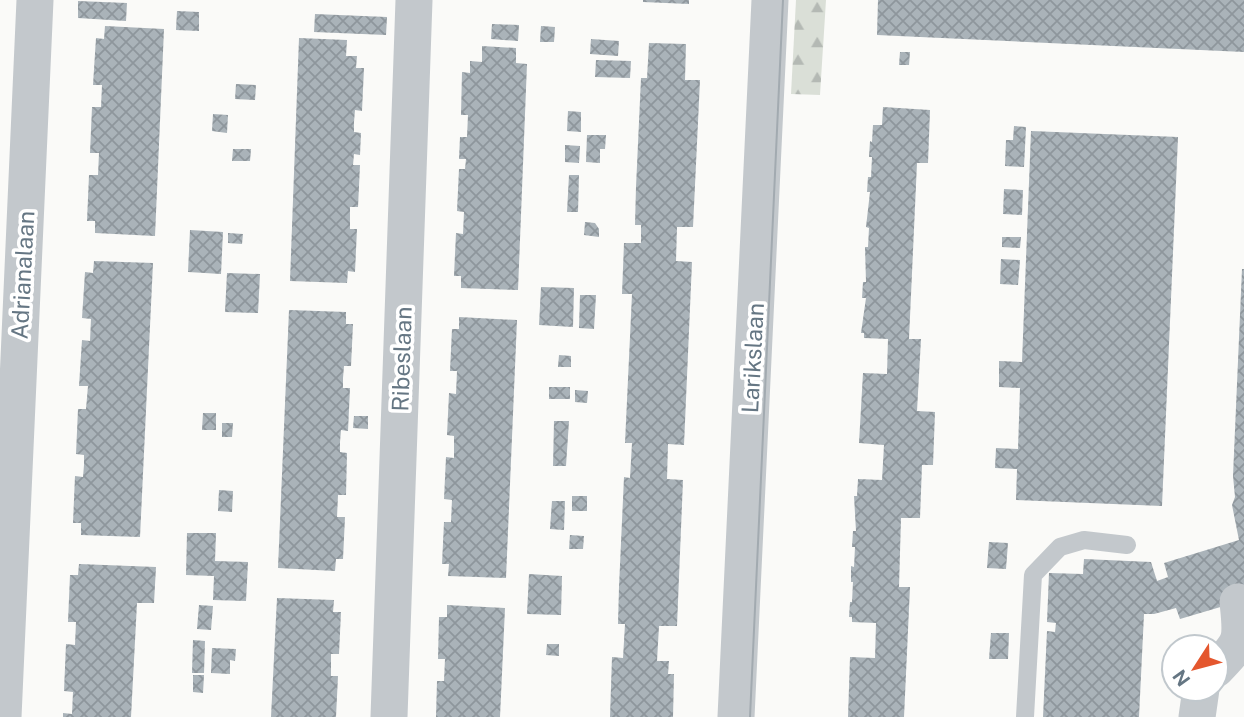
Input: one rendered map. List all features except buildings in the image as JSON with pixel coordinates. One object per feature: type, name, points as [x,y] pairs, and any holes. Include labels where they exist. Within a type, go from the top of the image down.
[{"type":"street","name":"Adrianalaan","points":[[3,717],[35,0]]},
{"type":"street","name":"Ribeslaan","points":[[389,717],[414,0]]},
{"type":"street","name":"Larikslaan","points":[[736,717],[770,0]]},
{"type":"street","points":[[1230,655],[1238,647],[1241,621]]},
{"type":"lane","points":[[1026,717],[1032,575],[1060,547],[1084,540],[1127,545]]},
{"type":"green space","points":[[796,0],[826,0],[820,95],[791,94]]},
{"type":"tram line","points":[[750,717],[783,0]]}]
